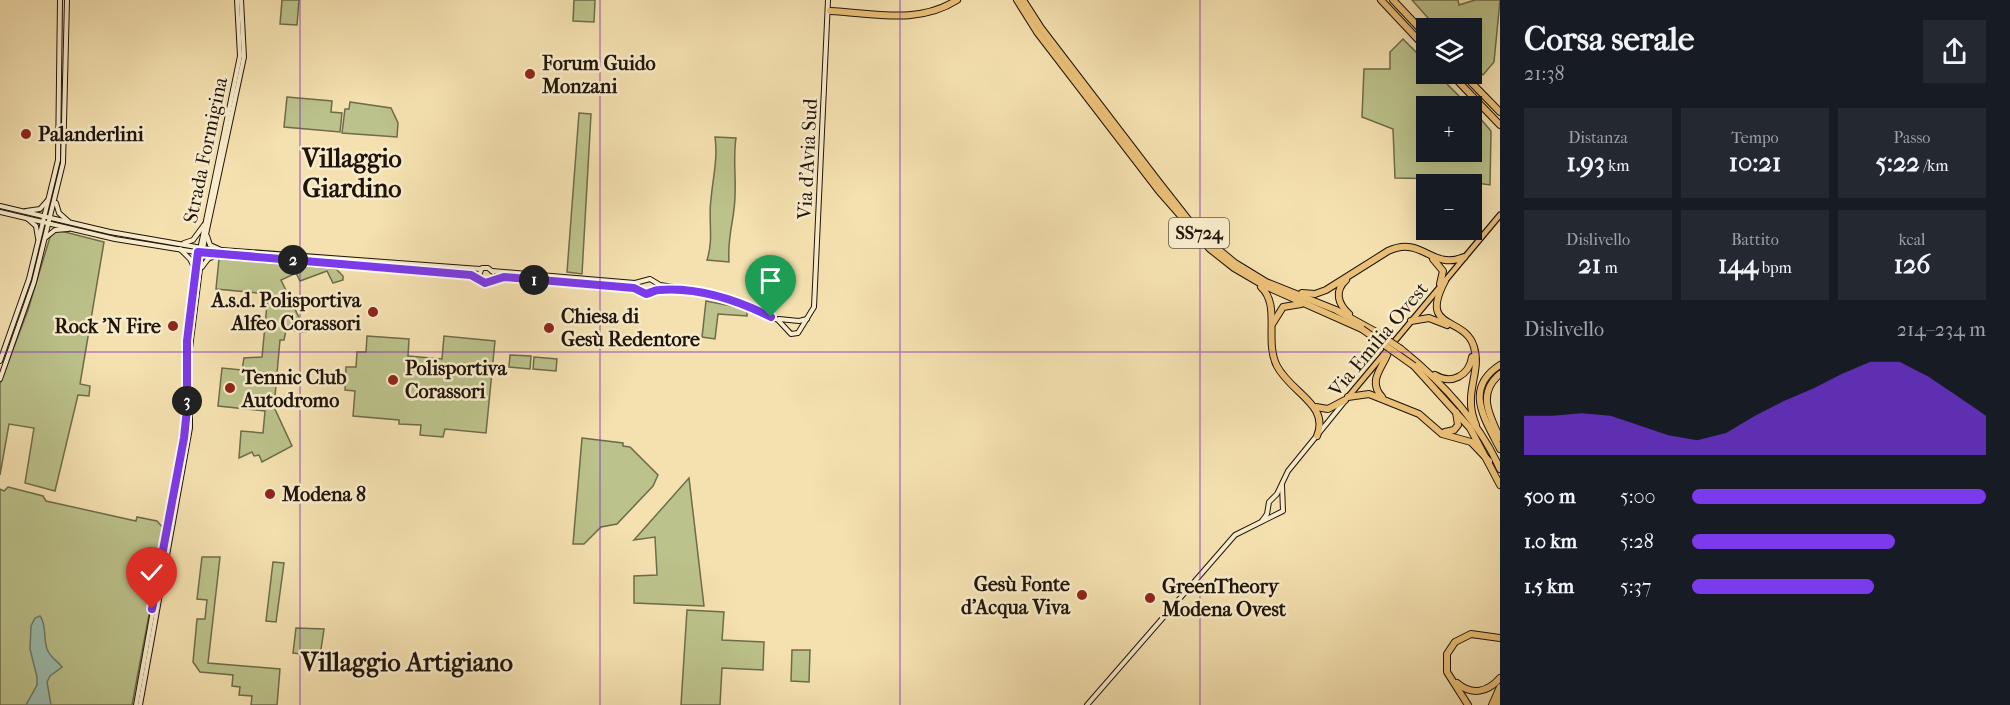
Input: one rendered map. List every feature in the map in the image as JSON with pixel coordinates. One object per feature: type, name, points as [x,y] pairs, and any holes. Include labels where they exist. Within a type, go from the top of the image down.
[{"type":"highway","points":[[830,12],[915,16],[939,10],[957,0]]},
{"type":"highway","name":"SS724","points":[[1015,0],[1195,235],[1238,270],[1280,293],[1364,327]]},
{"type":"highway","name":"SS724","points":[[1023,0],[1081,85]]},
{"type":"highway","points":[[1381,0],[1416,37]]},
{"type":"highway","points":[[1393,0],[1416,24]]},
{"type":"highway","points":[[1461,84],[1500,125]]},
{"type":"highway","points":[[1473,84],[1500,112]]},
{"type":"highway","name":"SS724","points":[[1103,114],[1198,232],[1251,273],[1266,282],[1356,320],[1417,364],[1452,396],[1476,425],[1500,470]]},
{"type":"highway","points":[[1266,282],[1312,294],[1326,290],[1396,248],[1411,247],[1447,262],[1464,257]]},
{"type":"highway","points":[[1426,253],[1442,269],[1443,276],[1438,289]]},
{"type":"highway","points":[[1238,270],[1269,296],[1271,351],[1277,367],[1293,389],[1319,413],[1322,423],[1317,436]]},
{"type":"highway","points":[[1353,274],[1342,283],[1338,297],[1342,308],[1356,320]]},
{"type":"highway","points":[[1445,281],[1435,301],[1437,310],[1443,318],[1469,338],[1475,350],[1469,400],[1476,425]]},
{"type":"highway","points":[[1270,329],[1277,313],[1287,305],[1299,304],[1326,311]]},
{"type":"highway","points":[[1410,321],[1429,318],[1443,322],[1466,339],[1471,351],[1468,369],[1455,378],[1440,378],[1417,364]]},
{"type":"highway","points":[[1382,398],[1375,388],[1374,381],[1390,347]]},
{"type":"highway","name":"SS724","points":[[1417,364],[1470,428],[1500,485]]},
{"type":"highway","points":[[1500,365],[1484,380],[1480,396],[1482,413],[1500,449]]},
{"type":"highway","points":[[1500,374],[1487,389],[1486,403],[1500,438]]},
{"type":"highway","points":[[1313,406],[1328,409],[1363,393],[1382,398],[1419,414],[1442,434],[1472,442],[1489,461]]},
{"type":"highway","points":[[1436,430],[1448,432],[1456,428],[1458,418],[1454,406]]},
{"type":"highway","points":[[1468,705],[1450,678],[1446,667],[1450,648],[1463,636],[1478,634],[1500,638]]},
{"type":"highway","points":[[1450,678],[1461,687],[1477,692],[1489,688],[1500,678]]},
{"type":"highway","points":[[1492,705],[1500,687]]},
{"type":"highway","points":[[1497,705],[1500,698]]},
{"type":"main road","name":"Via Emilia Ovest","points":[[1347,399],[1500,215]]},
{"type":"street","points":[[0,361],[29,279],[39,243],[59,145],[60,0]]},
{"type":"street","points":[[0,379],[34,282],[56,199],[66,144],[67,0]]},
{"type":"street","name":"Strada Formigina","points":[[138,705],[172,519],[187,409],[186,348],[204,225],[240,56],[239,0]]},
{"type":"street","name":"Strada Formigina","points":[[201,250],[244,57],[239,0]]},
{"type":"street","name":"Via d'Avia Sud","points":[[802,327],[814,307],[830,12],[828,0]]},
{"type":"street","points":[[20,211],[40,209],[50,197]]},
{"type":"street","points":[[56,199],[62,217],[74,224]]},
{"type":"street","points":[[0,206],[50,221],[68,229],[105,237],[221,253],[471,275],[485,283],[504,277],[640,289],[646,294],[652,292],[701,293]]},
{"type":"street","points":[[0,212],[44,219]]},
{"type":"street","points":[[25,217],[36,226],[39,243]]},
{"type":"street","points":[[50,221],[180,247],[198,272],[208,259],[221,253],[480,269],[486,267],[492,271],[635,283],[647,279],[739,302],[778,320],[787,327],[789,333],[800,332],[802,327],[799,321]]},
{"type":"street","points":[[180,247],[193,240],[204,225]]},
{"type":"street","points":[[45,238],[55,230],[68,229]]},
{"type":"street","points":[[105,237],[110,232]]},
{"type":"street","points":[[206,234],[210,244],[221,253]]},
{"type":"street","points":[[478,278],[480,269]]},
{"type":"street","points":[[492,271],[492,279]]},
{"type":"street","points":[[640,289],[641,281]]},
{"type":"street","points":[[652,292],[654,282]]},
{"type":"street","points":[[778,320],[807,319]]},
{"type":"street","points":[[787,327],[790,321]]},
{"type":"street","name":"Via Emilia Ovest","points":[[1273,498],[1288,471],[1347,399]]},
{"type":"street","points":[[1087,705],[1239,532],[1283,511],[1282,485]]},
{"type":"street","points":[[1256,525],[1266,516],[1269,502],[1273,498],[1284,503]]},
{"type":"street","points":[[1268,508],[1275,514]]},
{"type":"green space","points":[[282,0],[299,0],[297,25],[280,24]]},
{"type":"green space","points":[[574,0],[595,0],[594,22],[573,21]]},
{"type":"green space","points":[[1412,0],[1458,0],[1459,5],[1475,0],[1500,0],[1494,62],[1483,75],[1482,18],[1428,18]]},
{"type":"green space","points":[[1403,39],[1416,52],[1416,84],[1447,84],[1459,96],[1416,96],[1416,162],[1482,162],[1482,121],[1491,131],[1490,185],[1482,184],[1482,174],[1416,174],[1416,178],[1395,178],[1393,129],[1362,117],[1364,69],[1390,69],[1390,52]]},
{"type":"green space","points":[[287,97],[332,101],[331,112],[342,113],[340,132],[284,127]]},
{"type":"green space","points":[[350,102],[391,108],[398,123],[397,137],[342,133],[345,109],[349,109]]},
{"type":"green space","points":[[579,113],[591,114],[582,274],[567,272]]},
{"type":"green space","points":[[715,137],[736,138],[735,204],[729,244],[729,262],[707,260],[716,160]]},
{"type":"green space","points":[[61,231],[104,242],[80,384],[90,386],[89,396],[78,395],[55,491],[25,483],[34,428],[9,424],[0,475],[0,384],[28,310],[50,237],[54,232]]},
{"type":"green space","points":[[219,259],[336,269],[343,276],[343,280],[333,283],[327,271],[300,281],[296,273],[281,280],[306,332],[286,330],[284,340],[280,340],[274,407],[292,446],[262,462],[259,455],[254,456],[252,452],[239,458],[241,431],[263,433],[265,411],[218,406],[222,368],[242,370],[244,358],[262,357],[268,294],[216,289]]},
{"type":"green space","points":[[754,277],[777,279],[776,291],[753,289]]},
{"type":"green space","points":[[706,301],[747,309],[747,316],[718,314],[715,339],[702,337]]},
{"type":"green space","points":[[367,336],[409,339],[408,356],[442,359],[444,336],[495,341],[486,433],[445,429],[443,437],[420,435],[421,425],[399,424],[399,420],[353,416],[355,391],[345,390],[346,367],[356,367],[357,352],[366,352]]},
{"type":"green space","points":[[510,355],[531,356],[530,369],[509,367]]},
{"type":"green space","points":[[534,357],[557,359],[556,371],[533,369]]},
{"type":"green space","points":[[582,438],[623,443],[623,446],[630,447],[658,475],[653,486],[617,524],[601,527],[584,544],[573,544]]},
{"type":"green space","points":[[689,478],[704,606],[634,603],[634,576],[657,575],[655,537],[634,540]]},
{"type":"green space","points":[[8,487],[43,496],[46,501],[136,521],[137,517],[157,521],[165,530],[132,705],[0,705],[0,489],[4,491]]},
{"type":"green space","points":[[202,557],[220,557],[208,663],[280,669],[277,705],[251,705],[252,696],[239,695],[240,687],[232,686],[233,675],[200,672],[193,662],[197,619],[205,619],[207,600],[197,599]]},
{"type":"green space","points":[[273,562],[284,563],[276,622],[266,621]]},
{"type":"green space","points":[[687,610],[724,612],[722,640],[764,642],[763,670],[722,668],[720,705],[681,705]]},
{"type":"green space","points":[[296,628],[324,629],[320,656],[293,653]]},
{"type":"green space","points":[[792,650],[810,650],[809,682],[791,681]]},
{"type":"shaded area","points":[[40,616],[47,649],[62,667],[50,676],[47,682],[51,705],[26,705],[37,685],[30,649],[31,626],[35,618]]},
{"type":"place","name":"Forum Guido Monzani","points":[[530,74]]},
{"type":"place","name":"Palanderlini","points":[[26,134]]},
{"type":"place","name":"A.s.d. Polisportiva Alfeo Corassori","points":[[373,312]]},
{"type":"place","name":"Rock 'N Fire","points":[[173,326]]},
{"type":"place","name":"Chiesa di Gesù Redentore","points":[[549,328]]},
{"type":"place","name":"Polisportiva Corassori","points":[[393,380]]},
{"type":"place","name":"Tennic Club Autodromo","points":[[230,388]]},
{"type":"place","name":"Modena 8","points":[[270,494]]},
{"type":"place","name":"Gesù Fonte d'Acqua Viva","points":[[1082,595]]},
{"type":"place","name":"GreenTheory Modena Ovest","points":[[1150,598]]},
{"type":"district","name":"Villaggio Giardino","points":[[352,173]]},
{"type":"district","name":"Villaggio Artigiano","points":[[407,662]]},
{"type":"route","points":[[152,609],[184,438],[187,409],[187,341],[198,252],[471,275],[485,283],[504,277],[634,288],[646,294],[656,290],[701,293],[739,302],[771,317]]}]
